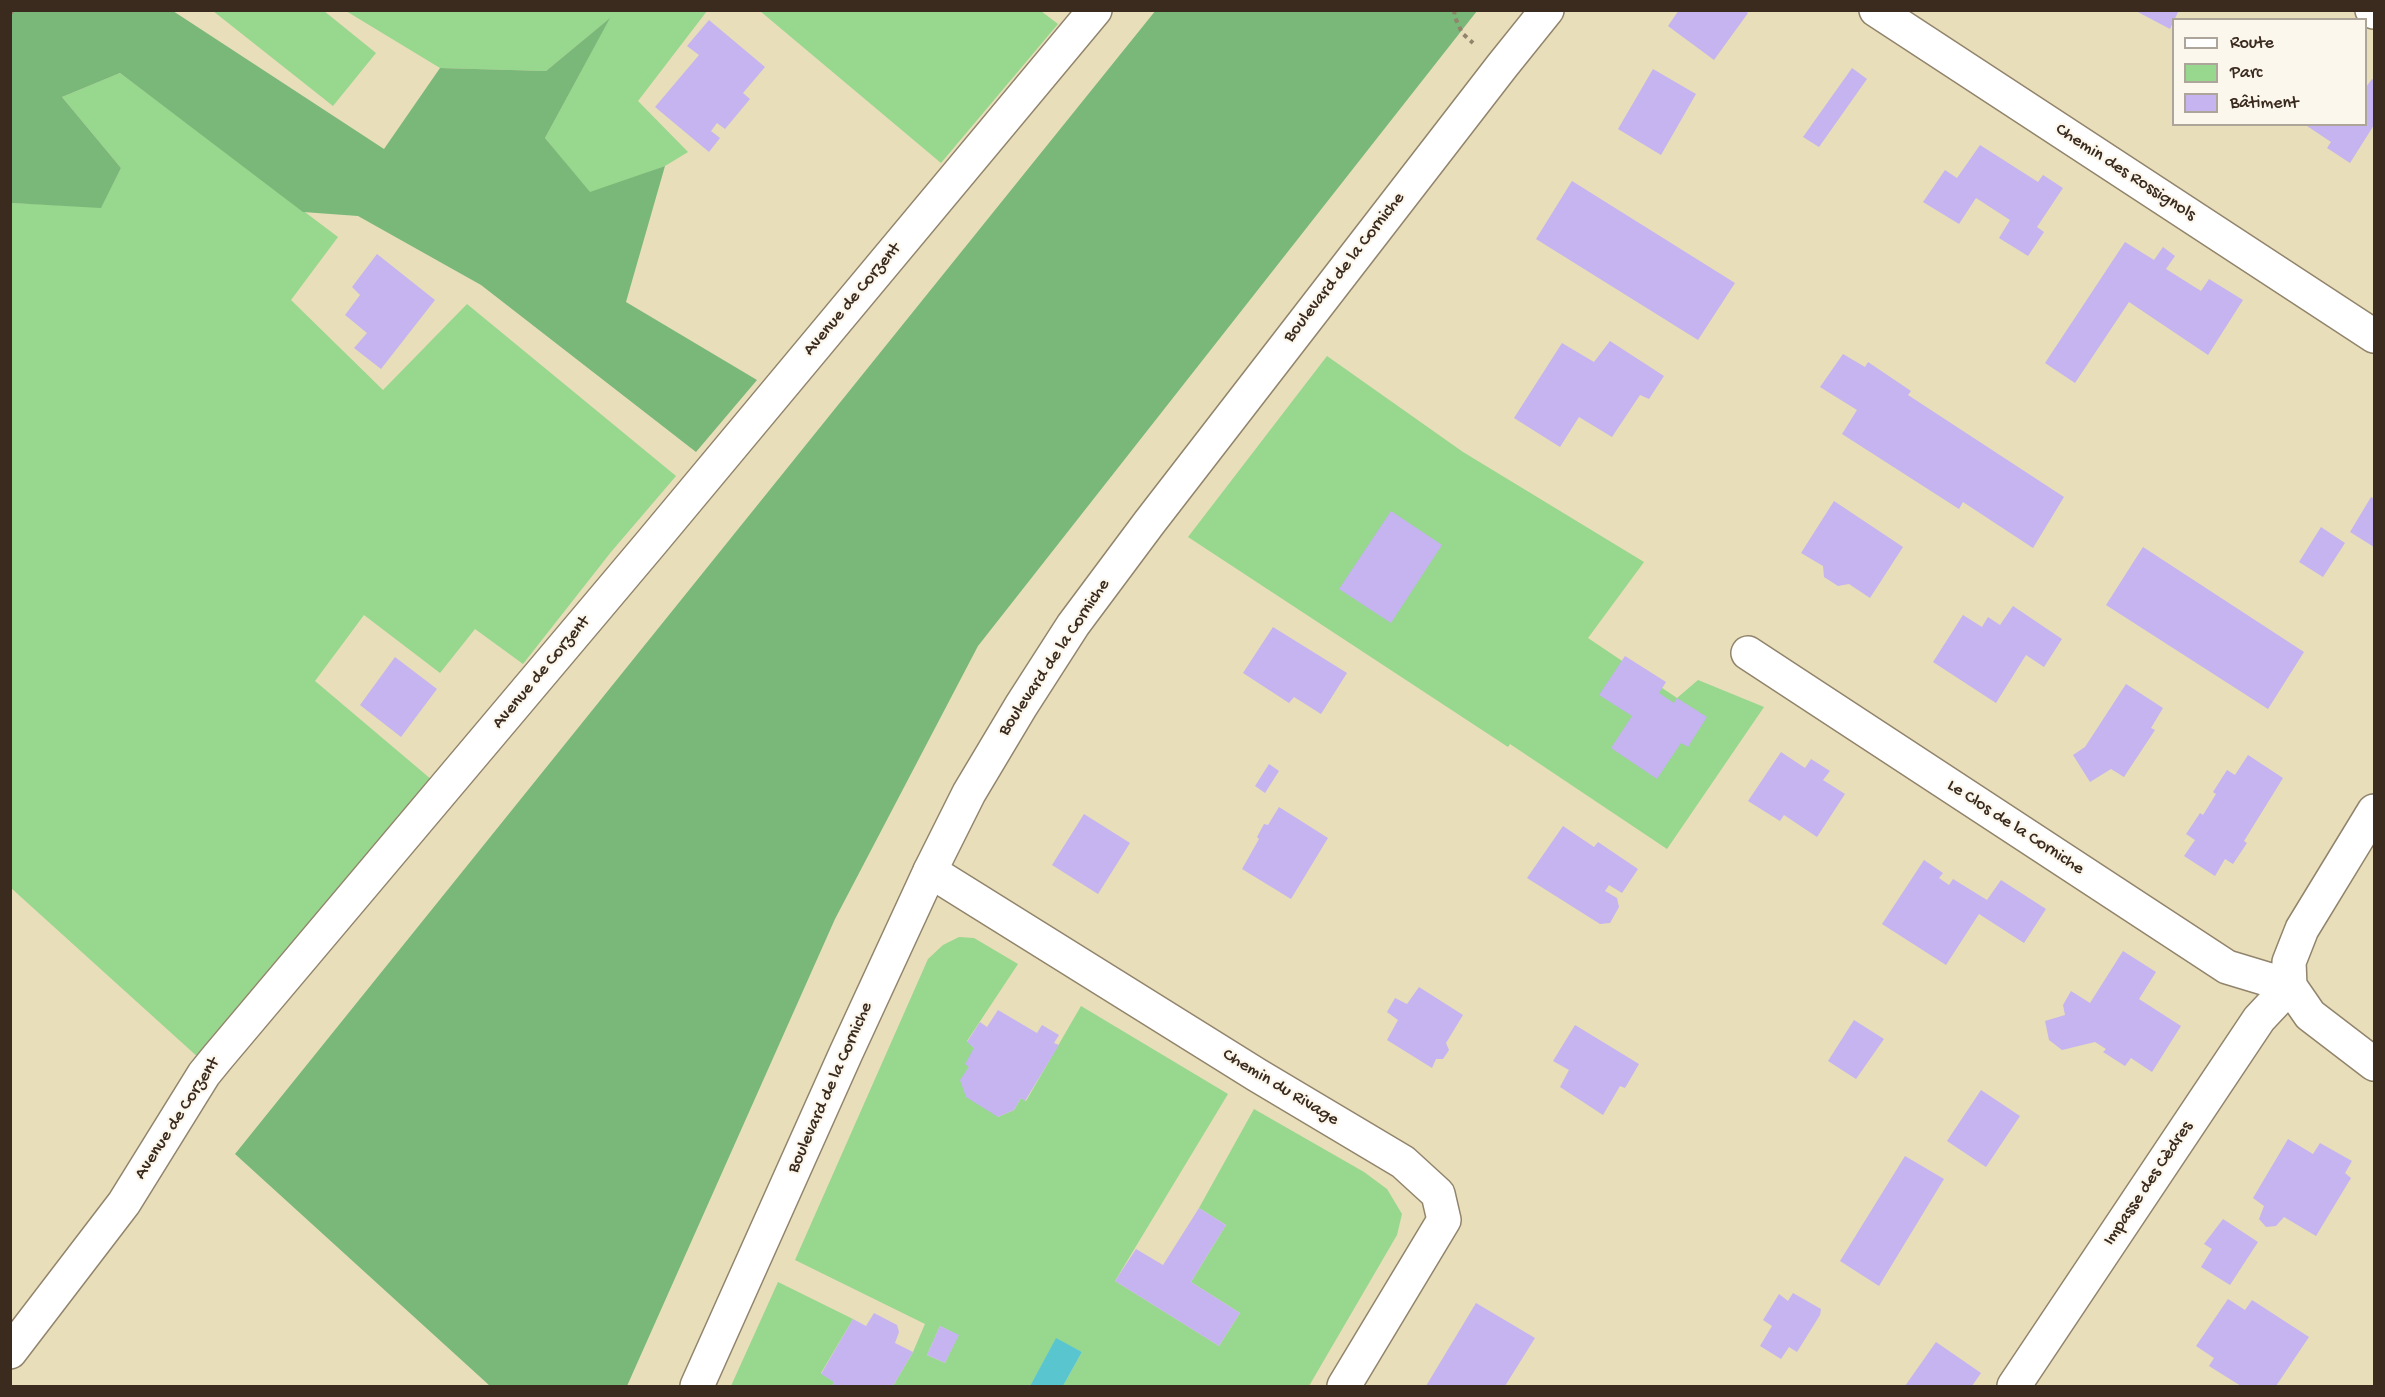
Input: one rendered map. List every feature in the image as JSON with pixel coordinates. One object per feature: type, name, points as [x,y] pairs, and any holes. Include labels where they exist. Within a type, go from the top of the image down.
[{"type":"street","name":"Avenue de Corzent","points":[[10,1352],[124,1203],[210,1066],[651,543],[1095,10]]},
{"type":"street","name":"Boulevard de la Corniche","points":[[697,1386],[846,1053],[930,871],[969,793],[1073,625],[1289,341],[1547,10]]},
{"type":"street","name":"Chemin des Rossignols","points":[[1876,10],[2374,336]]},
{"type":"street","name":"Le Clos de la Corniche","points":[[1748,652],[2227,967],[2290,986]]},
{"type":"street","points":[[2374,811],[2302,929],[2289,962],[2290,986],[2310,1015],[2374,1065]]},
{"type":"street","name":"Chemin du Rivage","points":[[930,871],[1257,1075],[1403,1162],[1438,1194],[1444,1220],[1344,1386]]},
{"type":"street","name":"Impasse des Cèdres","points":[[2014,1386],[2259,1019],[2290,986]]},
{"type":"green space","points":[[11,10],[173,11],[384,149],[440,68],[546,71],[610,18],[545,138],[590,192],[665,166],[626,302],[757,380],[696,452],[481,285],[358,216],[303,212],[120,73],[62,97],[121,168],[101,208],[11,203]]},
{"type":"green space","points":[[1156,10],[1477,11],[978,646],[835,919],[627,1386],[490,1386],[235,1154]]},
{"type":"green space","points":[[213,11],[324,11],[376,53],[333,106]]},
{"type":"green space","points":[[346,11],[707,11],[638,101],[688,152],[665,166],[590,193],[545,138],[609,19],[546,71],[440,68]]},
{"type":"green space","points":[[760,11],[1041,11],[1058,24],[941,163]]},
{"type":"green space","points":[[120,73],[338,237],[291,300],[383,390],[467,304],[676,476],[611,552],[523,664],[475,629],[440,673],[364,615],[315,681],[432,780],[200,1059],[11,888],[11,203],[101,207],[121,168],[62,97]]},
{"type":"green space","points":[[1327,356],[1463,452],[1644,562],[1588,638],[1677,698],[1698,680],[1764,707],[1667,849],[1510,744],[1508,747],[1188,537]]},
{"type":"green space","points":[[959,937],[974,938],[1018,964],[967,1041],[974,1048],[969,1067],[961,1080],[998,1117],[1014,1110],[1021,1098],[1026,1101],[1081,1006],[1228,1094],[1115,1281],[1219,1346],[1240,1313],[1191,1282],[1226,1225],[1199,1208],[1254,1109],[1364,1172],[1387,1189],[1402,1214],[1397,1235],[1309,1386],[1063,1386],[1082,1352],[1056,1339],[1030,1386],[893,1386],[913,1352],[925,1324],[795,1260],[928,959],[943,945]],"holes":[[[940,1326],[958,1335],[945,1363],[927,1355]]]},
{"type":"green space","points":[[778,1282],[853,1319],[821,1373],[834,1382],[832,1386],[731,1386]]},
{"type":"water","points":[[1056,1338],[1082,1352],[1063,1386],[1030,1386]]},
{"type":"building","points":[[1679,10],[1744,10],[1748,13],[1714,60],[1668,26]]},
{"type":"building","points":[[2134,10],[2179,10],[2175,18],[2172,18],[2170,29]]},
{"type":"building","points":[[709,20],[765,67],[743,93],[750,99],[725,129],[717,123],[711,131],[720,138],[709,152],[655,107],[699,55],[687,46]]},
{"type":"building","points":[[1852,68],[1867,79],[1819,147],[1803,137]]},
{"type":"building","points":[[1653,69],[1696,94],[1661,155],[1618,129]]},
{"type":"building","points":[[2372,79],[2374,81],[2374,125],[2350,163],[2327,148],[2331,142],[2307,126],[2367,126],[2367,86]]},
{"type":"building","points":[[1980,145],[2038,182],[2043,175],[2063,188],[2037,227],[2044,232],[2028,256],[1999,238],[2010,220],[1976,198],[1959,224],[1923,202],[1945,170],[1957,178]]},
{"type":"building","points":[[1572,181],[1735,283],[1698,340],[1536,239]]},
{"type":"building","points":[[2125,242],[2154,260],[2163,247],[2175,256],[2166,269],[2201,291],[2209,279],[2243,300],[2208,355],[2129,302],[2075,383],[2045,363]]},
{"type":"building","points":[[377,254],[435,300],[381,369],[354,348],[367,333],[345,315],[360,295],[352,287]]},
{"type":"building","points":[[1610,341],[1664,376],[1649,399],[1640,395],[1612,437],[1579,417],[1560,447],[1514,418],[1562,343],[1594,362]]},
{"type":"building","points":[[1843,354],[1865,367],[1868,362],[1911,391],[1908,395],[2064,497],[2033,548],[1963,502],[1959,509],[1842,434],[1857,410],[1820,387]]},
{"type":"building","points":[[2371,497],[2374,499],[2374,547],[2350,532]]},
{"type":"building","points":[[1834,501],[1903,547],[1870,598],[1849,584],[1838,586],[1824,577],[1823,566],[1801,553]]},
{"type":"building","points":[[1391,511],[1442,545],[1391,623],[1339,589]]},
{"type":"building","points":[[2321,527],[2345,543],[2323,577],[2299,562]]},
{"type":"building","points":[[2143,547],[2304,652],[2268,709],[2106,605]]},
{"type":"building","points":[[2013,606],[2062,639],[2044,667],[2026,655],[1996,703],[1933,662],[1963,615],[1982,627],[1988,617],[2000,625]]},
{"type":"building","points":[[1273,627],[1347,673],[1321,714],[1294,697],[1289,703],[1243,673]]},
{"type":"building","points":[[1625,656],[1666,682],[1659,693],[1674,703],[1677,698],[1707,717],[1688,747],[1681,743],[1657,779],[1611,748],[1632,716],[1599,695]]},
{"type":"building","points":[[395,657],[437,689],[401,737],[360,705]]},
{"type":"building","points":[[2126,684],[2163,708],[2151,728],[2155,730],[2124,777],[2111,769],[2090,782],[2073,755],[2085,747]]},
{"type":"building","points":[[1781,752],[1805,768],[1811,759],[1830,771],[1823,780],[1845,794],[1817,837],[1784,815],[1780,821],[1748,801]]},
{"type":"building","points":[[2248,755],[2283,778],[2244,841],[2247,843],[2233,864],[2225,859],[2215,876],[2184,856],[2195,840],[2186,834],[2200,813],[2203,815],[2216,794],[2213,792],[2227,770],[2235,775]]},
{"type":"building","points":[[1269,764],[1279,771],[1265,793],[1255,786]]},
{"type":"building","points":[[1279,807],[1328,838],[1291,899],[1242,869],[1259,839],[1257,837],[1264,824],[1268,825]]},
{"type":"building","points":[[1084,814],[1130,843],[1098,894],[1052,865]]},
{"type":"building","points":[[1563,826],[1594,847],[1598,842],[1638,869],[1622,893],[1609,885],[1605,891],[1617,898],[1619,907],[1610,923],[1600,924],[1527,878]]},
{"type":"building","points":[[1924,860],[1943,873],[1939,878],[1949,885],[1953,879],[1987,900],[2001,880],[2046,909],[2024,943],[1979,914],[1946,965],[1882,924]]},
{"type":"building","points":[[2123,951],[2156,972],[2139,999],[2181,1026],[2152,1072],[2131,1058],[2125,1066],[2103,1052],[2106,1049],[2095,1042],[2062,1050],[2049,1040],[2045,1021],[2065,1015],[2063,1005],[2071,991],[2090,1003]]},
{"type":"building","points":[[1419,987],[1463,1015],[1446,1043],[1449,1050],[1443,1059],[1436,1059],[1432,1068],[1387,1040],[1398,1020],[1387,1012],[1395,998],[1407,1004]]},
{"type":"building","points":[[998,1010],[1037,1033],[1042,1025],[1059,1035],[1054,1043],[1059,1045],[1025,1101],[1021,1098],[1014,1110],[998,1117],[966,1097],[960,1080],[969,1067],[965,1064],[974,1048],[967,1042],[980,1022],[987,1027]]},
{"type":"building","points":[[1854,1020],[1884,1039],[1856,1079],[1828,1061]]},
{"type":"building","points":[[1575,1025],[1639,1064],[1625,1088],[1620,1086],[1603,1115],[1560,1087],[1569,1070],[1553,1061]]},
{"type":"building","points":[[1981,1090],[2020,1116],[1986,1167],[1947,1141]]},
{"type":"building","points":[[2288,1139],[2313,1154],[2320,1143],[2352,1161],[2345,1173],[2351,1178],[2316,1236],[2284,1217],[2276,1226],[2266,1227],[2259,1219],[2264,1206],[2253,1198]]},
{"type":"building","points":[[1905,1156],[1944,1179],[1879,1286],[1840,1261]]},
{"type":"building","points":[[1199,1208],[1226,1225],[1191,1282],[1240,1313],[1219,1346],[1115,1281],[1136,1249],[1163,1265]]},
{"type":"building","points":[[2223,1219],[2258,1242],[2230,1285],[2201,1267],[2212,1249],[2204,1244]]},
{"type":"building","points":[[1793,1293],[1821,1309],[1820,1315],[1797,1352],[1789,1347],[1781,1359],[1760,1346],[1772,1326],[1763,1320],[1779,1294],[1788,1301]]},
{"type":"building","points":[[2228,1299],[2245,1310],[2252,1300],[2309,1337],[2276,1386],[2241,1386],[2209,1366],[2214,1358],[2196,1346]]},
{"type":"building","points":[[1476,1303],[1535,1338],[1505,1386],[1426,1386]]},
{"type":"building","points":[[874,1313],[897,1325],[899,1332],[895,1343],[913,1352],[893,1386],[832,1386],[834,1382],[821,1374],[853,1319],[866,1326]]},
{"type":"building","points":[[940,1326],[959,1335],[945,1363],[927,1355]]},
{"type":"building","points":[[1936,1342],[1981,1373],[1972,1386],[1905,1386]]}]
